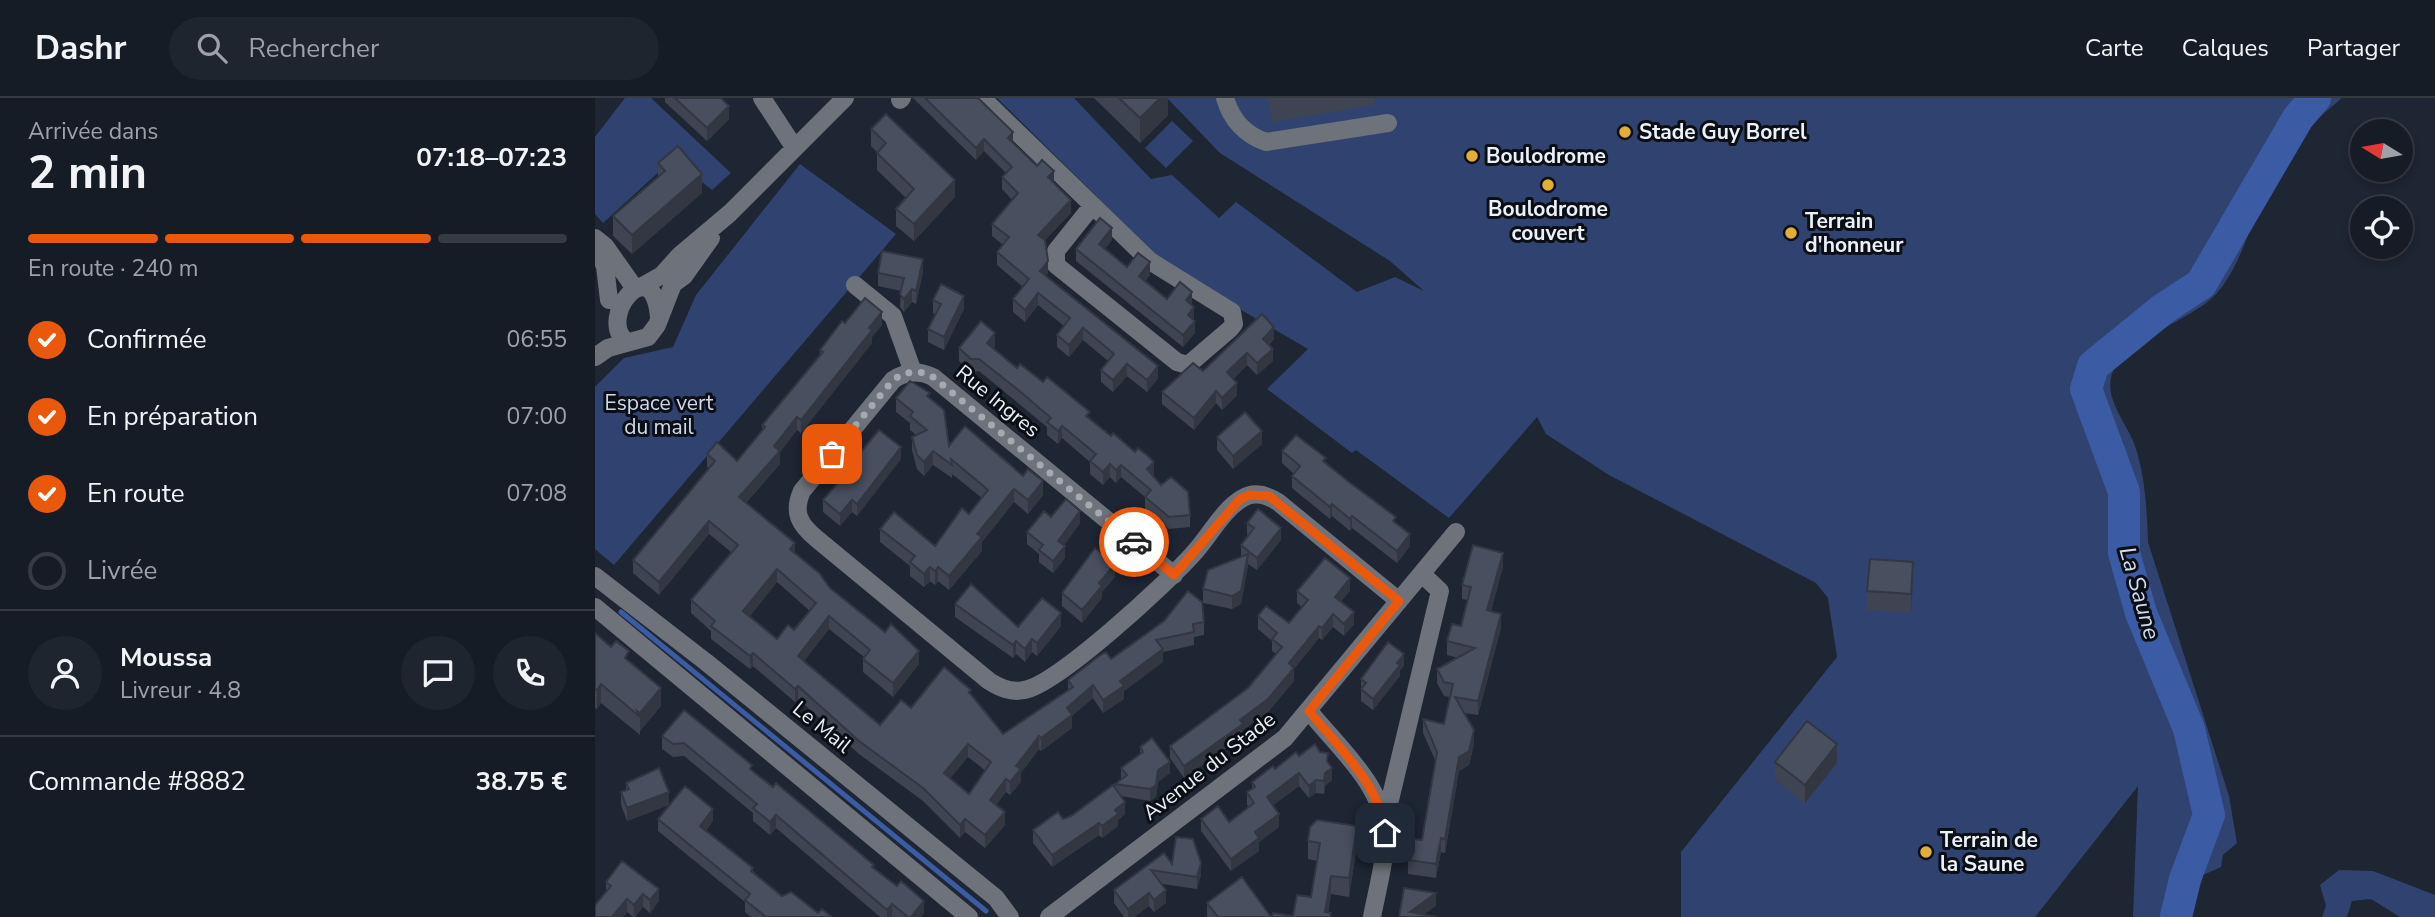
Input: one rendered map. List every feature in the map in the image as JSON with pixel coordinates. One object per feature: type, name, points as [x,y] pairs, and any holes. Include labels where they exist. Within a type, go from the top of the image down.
[{"type":"street","points":[[762,98],[794,147]]},
{"type":"street","points":[[608,300],[620,290],[636,288],[662,275],[679,256],[730,213],[845,98]]},
{"type":"street","points":[[982,98],[1165,273],[1232,312],[1234,317],[1230,329],[1193,364],[1177,362],[1056,265],[1056,251],[1092,206]]},
{"type":"street","points":[[1225,98],[1235,121],[1249,135],[1266,142],[1388,123]]},
{"type":"street","points":[[595,357],[608,348],[649,337],[673,284],[684,276],[730,213]]},
{"type":"street","points":[[595,237],[605,246],[636,288],[654,299],[659,317]]},
{"type":"street","points":[[595,247],[605,266],[608,300],[602,323],[612,335],[627,342]]},
{"type":"street","points":[[855,285],[893,316],[913,372],[893,380],[801,491],[797,506],[800,522],[817,539],[997,686],[1015,691],[1036,687],[1102,638],[1174,575],[1240,499],[1259,494],[1278,502],[1399,601]]},
{"type":"street","name":"Rue Ingres","points":[[913,372],[933,377],[1174,575]]},
{"type":"street","name":"Avenue du Stade","points":[[1057,914],[1268,754],[1309,711],[1456,533]]},
{"type":"street","points":[[1372,917],[1384,825],[1440,591],[1422,574]]},
{"type":"street","name":"Le Mail","points":[[596,580],[706,662],[996,898],[1010,917]]},
{"type":"street","points":[[595,607],[969,917]]},
{"type":"street","points":[[1309,711],[1368,785],[1382,811],[1384,825]]},
{"type":"green space","points":[[625,98],[651,98],[731,173],[712,190],[673,159],[603,223],[595,214],[595,137]]},
{"type":"green space","points":[[997,98],[1074,98],[1151,179],[1172,175],[1219,218],[1236,202],[1357,292],[1395,277],[1424,291],[1390,261],[1220,153],[1167,98],[2342,98],[2310,126],[2283,157],[2269,182],[2234,268],[2217,293],[2191,313],[2127,353],[2111,378],[2111,395],[2134,443],[2141,467],[2148,542],[2229,796],[2237,843],[2223,855],[2221,867],[2203,875],[2192,917],[2133,917],[2138,786],[2035,917],[1681,917],[1681,852],[1837,657],[1828,598],[1816,583],[1609,475],[1546,434],[1537,417],[1449,518],[1356,450],[1352,453],[1267,389],[1308,349],[1183,276],[1160,259]]},
{"type":"green space","points":[[1172,121],[1193,141],[1166,168],[1145,148]]},
{"type":"green space","name":"Espace vert du mail","points":[[800,164],[896,234],[614,565],[595,549],[595,387],[624,358],[673,347],[696,295]]},
{"type":"green space","points":[[2339,870],[2373,871],[2435,895],[2435,917],[2400,917],[2371,899],[2352,901],[2347,917],[2322,917],[2326,906],[2320,885]]},
{"type":"building","points":[[675,98],[721,98],[729,106],[707,128]]},
{"type":"building","points":[[925,98],[978,98],[1013,132],[1008,138],[1037,166],[1042,160],[1054,171],[1048,177],[1071,200],[1038,235],[1045,240],[1048,261],[1040,271],[1158,366],[1147,380],[1127,364],[1113,380],[1101,370],[1114,354],[1083,328],[1069,345],[1057,335],[1070,318],[1038,293],[1025,310],[1013,299],[1029,279],[997,252],[1009,237],[992,224],[1018,193],[1002,177],[1012,167],[984,139],[976,148]]},
{"type":"building","points":[[1119,98],[1160,98],[1140,118]]},
{"type":"building","points":[[886,114],[955,180],[914,224],[896,209],[914,189],[877,153],[886,143],[871,129]]},
{"type":"building","points":[[678,146],[702,174],[632,235],[613,216],[665,171],[658,163]]},
{"type":"building","points":[[1100,218],[1112,228],[1099,244],[1127,267],[1138,253],[1150,262],[1139,276],[1167,299],[1180,282],[1192,292],[1186,300],[1194,307],[1188,315],[1195,321],[1183,335],[1076,249]]},
{"type":"building","points":[[882,251],[923,259],[916,291],[912,289],[904,299],[900,294],[904,278],[878,273]]},
{"type":"building","points":[[941,284],[964,296],[944,337],[928,329],[941,304],[933,300]]},
{"type":"building","points":[[865,298],[882,312],[869,328],[872,330],[801,420],[797,417],[774,446],[780,451],[739,497],[795,543],[790,549],[819,573],[830,588],[885,632],[891,624],[919,651],[893,683],[863,659],[870,650],[829,616],[798,656],[880,725],[901,700],[911,708],[944,667],[971,690],[969,692],[1003,734],[1073,687],[1068,680],[1099,656],[1106,652],[1111,659],[1164,621],[1188,591],[1202,602],[1204,622],[1193,624],[1194,632],[1156,640],[1163,649],[1120,681],[1124,686],[1103,700],[1093,685],[1067,708],[1072,715],[1041,738],[1039,736],[1016,766],[1021,769],[1010,782],[1006,779],[990,800],[1005,812],[985,835],[965,819],[960,825],[923,788],[859,741],[798,686],[795,689],[753,653],[750,656],[711,626],[715,621],[691,600],[738,545],[709,521],[659,582],[633,560],[715,461],[707,454],[717,442],[737,461],[765,427],[762,425],[823,352],[820,350],[842,321],[845,323]],"holes":[[[777,569],[816,603],[794,630],[788,625],[777,639],[743,611]],[[968,744],[991,762],[969,794],[944,773]]]},
{"type":"building","points":[[1262,314],[1274,327],[1263,339],[1273,349],[1257,363],[1247,353],[1227,372],[1237,383],[1222,398],[1216,391],[1194,418],[1162,392],[1193,363],[1203,371]]},
{"type":"building","points":[[981,321],[995,333],[987,343],[1017,368],[1020,364],[1043,382],[1047,377],[1090,412],[1086,416],[1111,436],[1113,433],[1135,452],[1138,448],[1149,457],[1154,462],[1147,469],[1161,485],[1171,477],[1188,492],[1190,515],[1169,517],[1145,497],[1151,490],[1121,465],[1116,470],[1110,464],[1103,472],[1090,461],[1096,454],[1062,426],[1058,431],[1047,422],[1051,418],[1022,393],[979,359],[971,359],[959,348]]},
{"type":"building","points":[[910,381],[930,393],[927,396],[944,410],[949,446],[965,426],[1023,476],[1028,469],[1043,481],[1028,500],[1014,489],[977,534],[982,537],[949,576],[938,567],[935,571],[930,567],[924,574],[910,562],[915,556],[880,529],[894,512],[935,546],[962,508],[969,514],[988,490],[951,459],[952,465],[933,451],[924,462],[917,455],[912,437],[927,430],[910,416],[913,412],[896,398]]},
{"type":"building","points":[[1245,412],[1262,431],[1233,456],[1217,437]]},
{"type":"building","points":[[879,430],[901,447],[857,504],[852,500],[840,514],[823,500],[841,479],[837,475],[855,448],[860,453]]},
{"type":"building","points":[[1296,435],[1326,458],[1323,461],[1396,517],[1393,521],[1410,534],[1397,551],[1352,516],[1350,519],[1332,504],[1330,507],[1292,476],[1300,466],[1282,451]]},
{"type":"building","points":[[1066,499],[1080,511],[1058,541],[1065,546],[1053,561],[1039,550],[1043,545],[1027,532],[1044,511],[1051,517]]},
{"type":"building","points":[[1258,509],[1281,528],[1257,558],[1241,545],[1254,528],[1247,523]]},
{"type":"building","points":[[1473,545],[1503,553],[1487,610],[1501,614],[1478,701],[1455,697],[1474,730],[1469,751],[1459,757],[1445,839],[1441,838],[1436,864],[1408,860],[1412,839],[1422,840],[1437,752],[1423,719],[1444,724],[1453,684],[1444,682],[1437,669],[1475,648],[1447,641],[1452,624],[1461,626],[1471,587],[1462,585]]},
{"type":"building","points":[[1095,548],[1115,564],[1099,583],[1102,586],[1082,610],[1062,593]]},
{"type":"building","points":[[1248,554],[1241,591],[1232,596],[1203,589],[1208,570]]},
{"type":"building","points":[[1325,558],[1350,578],[1335,597],[1354,612],[1344,624],[1333,614],[1322,628],[1319,626],[1289,663],[1294,668],[1268,699],[1240,720],[1243,724],[1184,766],[1170,746],[1248,688],[1282,647],[1272,639],[1277,633],[1258,616],[1266,606],[1289,623],[1308,600],[1297,591]]},
{"type":"building","points":[[1870,559],[1913,562],[1911,594],[1867,591]]},
{"type":"building","points":[[971,584],[1018,627],[1042,598],[1061,613],[1037,643],[1032,639],[1025,649],[1016,641],[1013,645],[955,604]]},
{"type":"building","points":[[595,633],[611,647],[616,641],[629,651],[625,658],[661,688],[640,713],[637,711],[640,717],[601,684],[595,689]]},
{"type":"building","points":[[1388,642],[1404,654],[1397,663],[1400,665],[1373,699],[1361,689],[1366,683],[1361,679]]},
{"type":"building","points":[[684,710],[752,765],[750,769],[773,787],[776,783],[874,865],[872,867],[897,886],[901,881],[924,901],[911,917],[892,904],[887,910],[776,815],[770,822],[753,808],[757,804],[684,743],[673,744],[662,736]]},
{"type":"building","points":[[1807,721],[1837,744],[1805,785],[1775,762]]},
{"type":"building","points":[[1152,738],[1170,762],[1158,770],[1156,785],[1150,789],[1115,784],[1127,775],[1121,768],[1143,752],[1140,747]]},
{"type":"building","points":[[1315,744],[1320,752],[1328,753],[1327,761],[1332,768],[1325,773],[1324,781],[1316,780],[1309,786],[1299,773],[1267,797],[1279,814],[1255,832],[1259,838],[1231,859],[1201,819],[1218,806],[1229,822],[1254,803],[1247,792],[1255,787],[1252,782],[1273,766],[1275,769],[1296,752],[1299,756]]},
{"type":"building","points":[[659,768],[669,792],[627,808],[621,792],[629,789],[626,783]]},
{"type":"building","points":[[1113,785],[1125,802],[1115,810],[1118,814],[1102,826],[1099,823],[1052,855],[1033,830],[1058,812],[1063,819],[1071,816]]},
{"type":"building","points":[[685,786],[713,809],[700,826],[753,868],[751,871],[782,896],[791,892],[818,913],[822,909],[832,917],[766,917],[745,900],[750,894],[658,819]]},
{"type":"building","points":[[1317,820],[1357,826],[1349,878],[1331,876],[1325,912],[1331,913],[1330,917],[1272,917],[1273,913],[1293,916],[1297,895],[1311,897],[1320,843],[1308,841],[1310,827]]},
{"type":"building","points":[[1176,837],[1193,839],[1201,863],[1197,877],[1151,870],[1166,890],[1154,900],[1149,893],[1128,909],[1114,890],[1164,853],[1172,864]]},
{"type":"building","points":[[622,861],[659,889],[650,900],[643,894],[634,905],[627,899],[612,917],[595,917],[595,905],[611,886],[606,882]]},
{"type":"building","points":[[1242,877],[1271,917],[1218,917],[1207,903]]},
{"type":"building","points":[[1404,888],[1436,893],[1410,912],[1436,917],[1399,917]]},
{"type":"waterway","name":"La Saune","points":[[2176,917],[2185,879],[2209,815],[2189,729],[2141,613],[2124,553],[2124,492],[2086,389],[2093,366],[2163,309],[2201,284],[2298,118],[2315,98]]},
{"type":"waterway","points":[[621,612],[986,911]]},
{"type":"way so far","points":[[832,454],[893,380],[907,373],[927,374],[1134,542]]},
{"type":"place","name":"Stade Guy Borrel","points":[[1625,132]]},
{"type":"place","name":"Boulodrome","points":[[1472,156]]},
{"type":"place","name":"Boulodrome couvert","points":[[1548,185]]},
{"type":"place","name":"Terrain d'honneur","points":[[1791,233]]},
{"type":"place","name":"Terrain de la Saune","points":[[1926,852]]},
{"type":"route","points":[[1134,542],[1174,575],[1240,499],[1259,494],[1269,496],[1399,601],[1309,711],[1368,785],[1382,811],[1385,833]]}]
